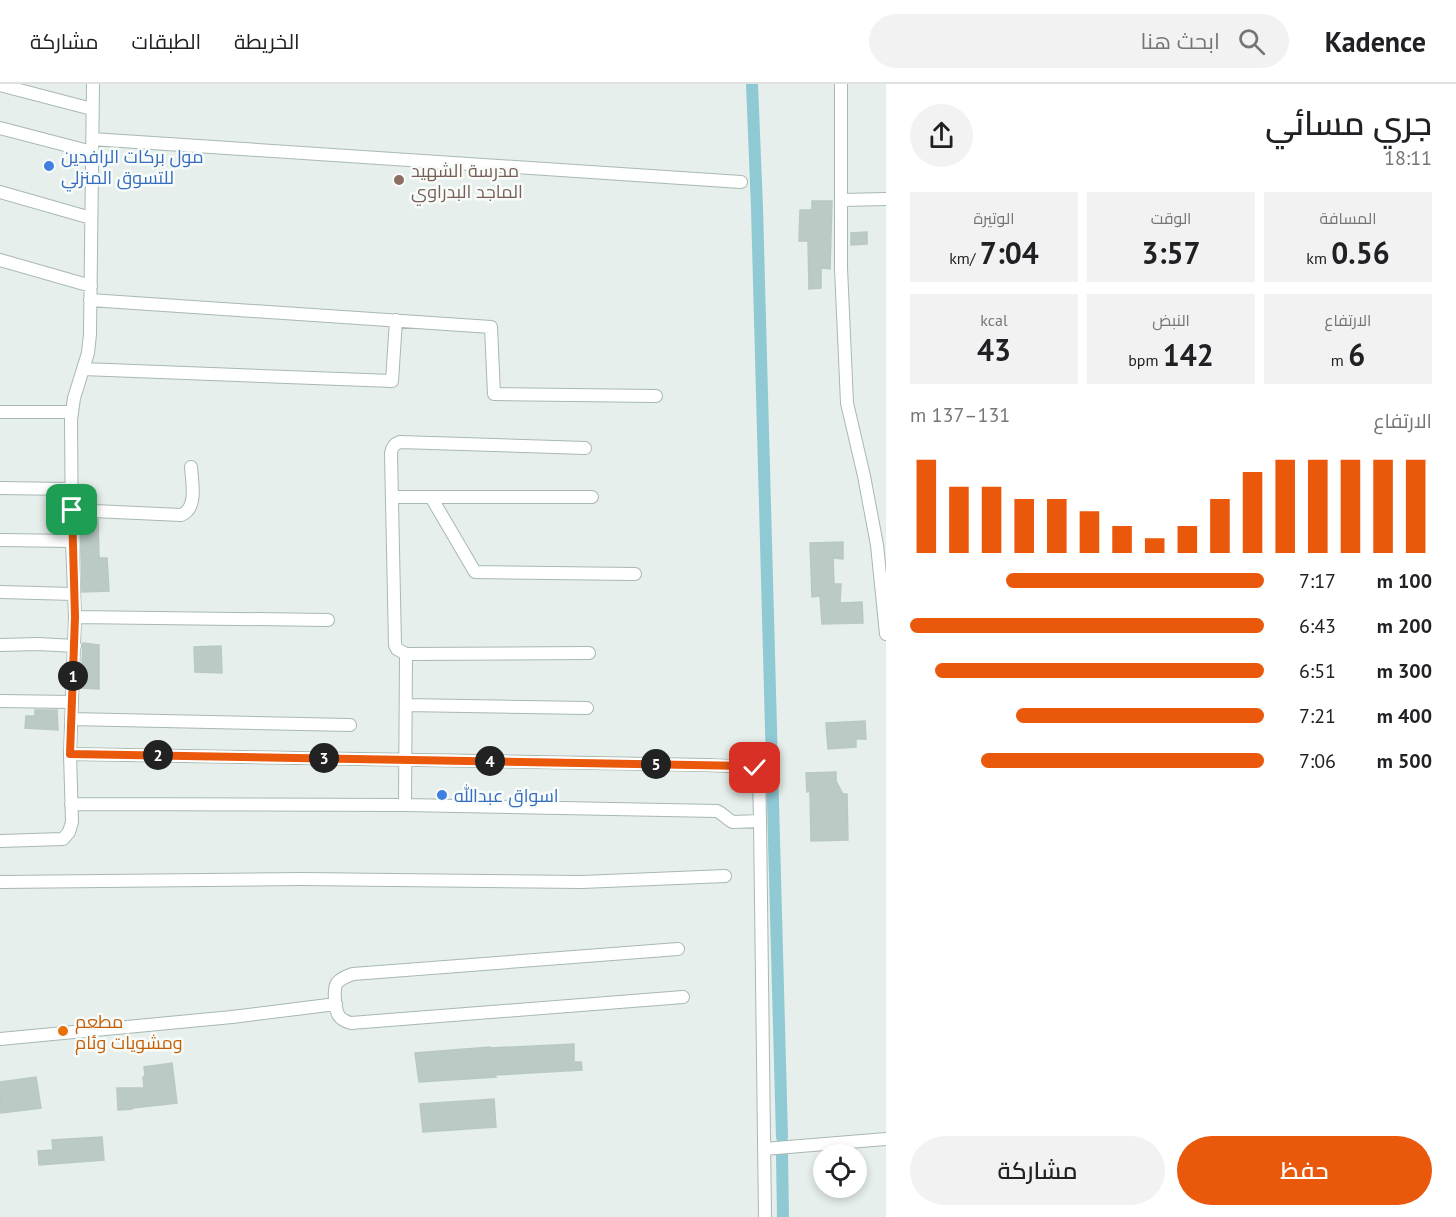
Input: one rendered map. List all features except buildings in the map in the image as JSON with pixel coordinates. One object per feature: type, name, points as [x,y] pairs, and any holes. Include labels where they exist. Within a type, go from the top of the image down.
[{"type":"street","points":[[0,841],[63,838],[69,832],[72,822],[70,719],[75,617],[72,541],[72,412],[88,353],[93,84]]},
{"type":"street","points":[[841,84],[841,268],[847,403],[877,545],[886,634]]},
{"type":"street","points":[[0,85],[92,109]]},
{"type":"street","points":[[0,128],[92,145],[741,182]]},
{"type":"street","points":[[0,192],[91,218]]},
{"type":"street","points":[[841,200],[886,199]]},
{"type":"street","points":[[0,260],[90,286]]},
{"type":"street","points":[[90,300],[491,327],[494,394],[656,396]]},
{"type":"street","points":[[83,369],[392,381],[396,320]]},
{"type":"street","points":[[0,412],[72,412]]},
{"type":"street","points":[[585,448],[400,442],[392,447],[391,453],[395,645],[397,649],[406,654],[589,653]]},
{"type":"street","points":[[72,510],[181,515],[188,513],[192,499],[191,467]]},
{"type":"street","points":[[0,488],[68,489]]},
{"type":"street","points":[[393,497],[592,496]]},
{"type":"street","points":[[431,497],[475,572],[635,574]]},
{"type":"street","points":[[0,540],[72,541]]},
{"type":"street","points":[[0,592],[74,594]]},
{"type":"street","points":[[75,617],[328,620]]},
{"type":"street","points":[[0,645],[75,646]]},
{"type":"street","points":[[405,805],[406,654]]},
{"type":"street","points":[[0,701],[72,702]]},
{"type":"street","points":[[406,705],[587,708]]},
{"type":"street","points":[[70,719],[350,725]]},
{"type":"street","points":[[70,754],[406,759],[748,766],[755,768],[759,773],[765,1217]]},
{"type":"street","points":[[71,804],[405,805],[717,811],[734,822],[760,821]]},
{"type":"street","points":[[0,882],[301,879],[582,882],[725,876]]},
{"type":"street","points":[[678,949],[353,974],[344,977],[334,989],[338,1015],[344,1021],[351,1023],[684,997]]},
{"type":"street","points":[[0,1039],[232,1017],[336,1004]]},
{"type":"street","points":[[764,1149],[886,1138]]},
{"type":"waterway","points":[[752,84],[782,1137]]},
{"type":"waterway","points":[[782,1155],[783,1217]]},
{"type":"place","name":"مول بركات الرافدين للتسوق المنزلي","points":[[49,166]]},
{"type":"place","name":"مدرسة الشهيد الماجد البدراوي","points":[[399,180]]},
{"type":"place","name":"اسواق عبدالله","points":[[442,795]]},
{"type":"place","name":"مطعم ومشويات وئام","points":[[63,1031]]},
{"type":"route","points":[[72,510],[75,646],[70,754],[406,759],[748,766],[755,768]]}]
